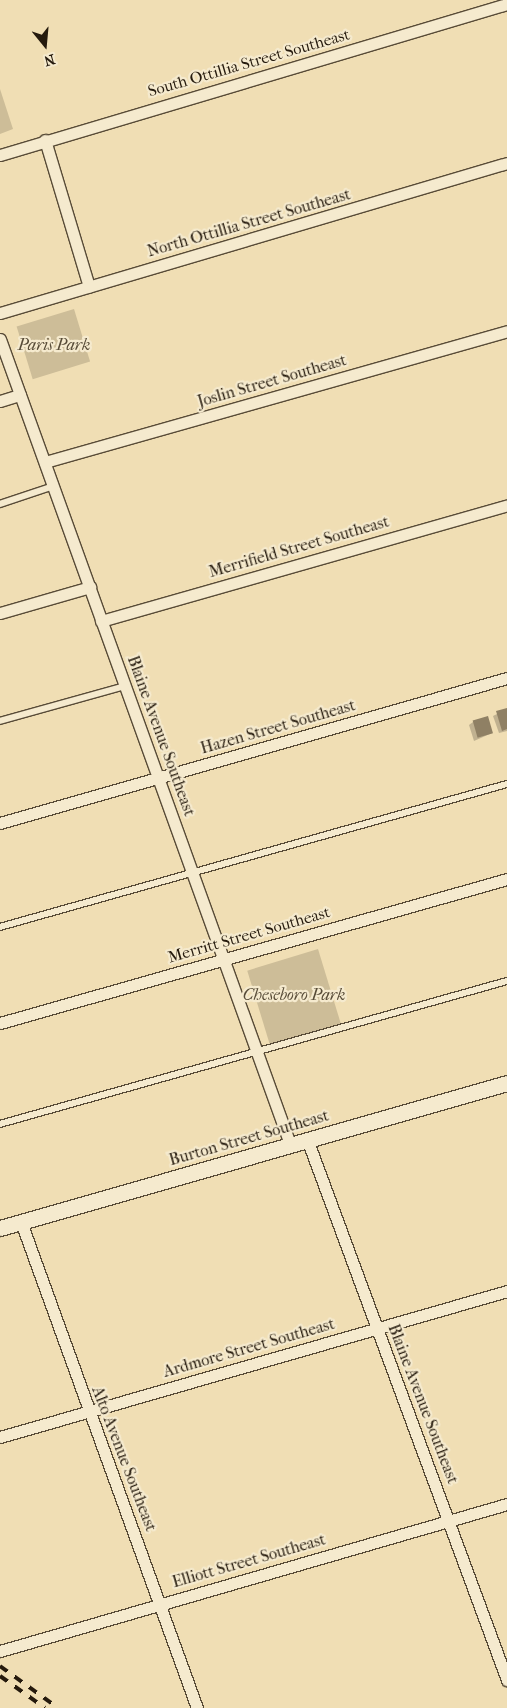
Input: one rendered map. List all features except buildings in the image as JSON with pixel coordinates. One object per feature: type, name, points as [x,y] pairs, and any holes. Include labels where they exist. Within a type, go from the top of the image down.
[{"type":"main road","name":"Burton Street Southeast","points":[[0,1228],[307,1139],[507,1084]]},
{"type":"street","name":"South Ottillia Street Southeast","points":[[0,155],[44,140],[507,4]]},
{"type":"street","points":[[44,140],[89,286]]},
{"type":"street","name":"North Ottillia Street Southeast","points":[[0,313],[507,164]]},
{"type":"street","name":"Joslin Street Southeast","points":[[45,462],[507,331]]},
{"type":"street","name":"Blaine Avenue Southeast","points":[[0,339],[290,1144]]},
{"type":"street","points":[[0,400],[20,395]]},
{"type":"street","name":"Merrifield Street Southeast","points":[[101,621],[507,505]]},
{"type":"street","points":[[0,613],[90,586]]},
{"type":"street","name":"Hazen Street Southeast","points":[[0,823],[507,678]]},
{"type":"street","name":"Merritt Street Southeast","points":[[0,1023],[507,879]]},
{"type":"street","name":"Blaine Avenue Southeast","points":[[307,1139],[507,1680]]},
{"type":"street","name":"Alto Avenue Southeast","points":[[22,1222],[88,1412],[161,1602],[197,1708]]},
{"type":"street","name":"Ardmore Street Southeast","points":[[0,1437],[507,1291]]},
{"type":"street","name":"Elliott Street Southeast","points":[[0,1651],[161,1602],[449,1522],[507,1504]]},
{"type":"lane","points":[[0,504],[54,486]]},
{"type":"lane","points":[[0,721],[125,686]]},
{"type":"lane","points":[[0,927],[507,784]]},
{"type":"lane","points":[[0,1124],[507,981]]},
{"type":"green space","points":[[0,89],[13,129],[0,134]]},
{"type":"green space","name":"Paris Park","points":[[74,309],[90,362],[33,379],[17,327]]},
{"type":"green space","name":"Cheseboro Park","points":[[318,949],[341,1025],[270,1046],[247,971]]},
{"type":"railway","points":[[0,1666],[58,1708]]},
{"type":"railway","points":[[0,1676],[45,1708]]}]
